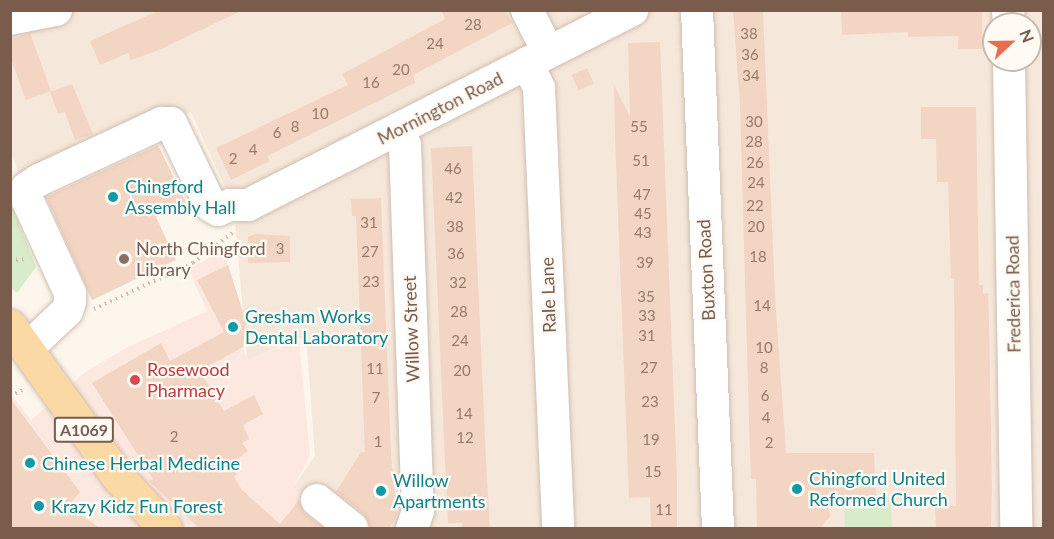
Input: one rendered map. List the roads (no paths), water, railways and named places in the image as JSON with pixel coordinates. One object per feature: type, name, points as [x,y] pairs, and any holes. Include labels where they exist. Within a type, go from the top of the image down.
[{"type":"main road","name":"A1069","points":[[20,336],[118,477],[165,528]]},
{"type":"street","points":[[10,19],[56,10]]},
{"type":"street","name":"Rale Lane","points":[[527,10],[538,58],[558,528]]},
{"type":"street","name":"Mornington Road","points":[[21,185],[162,123],[171,123],[211,206],[218,210],[230,205],[248,205],[632,10]]},
{"type":"street","name":"Buxton Road","points":[[697,10],[718,528]]},
{"type":"street","name":"Frederica Road","points":[[1009,72],[1016,528]]},
{"type":"street","name":"Willow Street","points":[[397,131],[405,145],[418,511],[412,528]]},
{"type":"street","points":[[20,336],[67,311],[70,302],[70,293],[27,199],[27,188],[21,185]]},
{"type":"street","points":[[317,500],[352,528]]},
{"type":"place","name":"Chingford Assembly Hall","points":[[113,197]]},
{"type":"place","name":"North Chingford Library","points":[[124,259]]},
{"type":"place","name":"Gresham Works Dental Laboratory","points":[[233,327]]},
{"type":"place","name":"Rosewood Pharmacy","points":[[135,380]]},
{"type":"place","name":"Chinese Herbal Medicine","points":[[30,463]]},
{"type":"place","name":"Chingford United Reformed Church","points":[[797,489]]},
{"type":"place","name":"Willow Apartments","points":[[381,491]]},
{"type":"place","name":"Krazy Kidz Fun Forest","points":[[39,506]]}]
